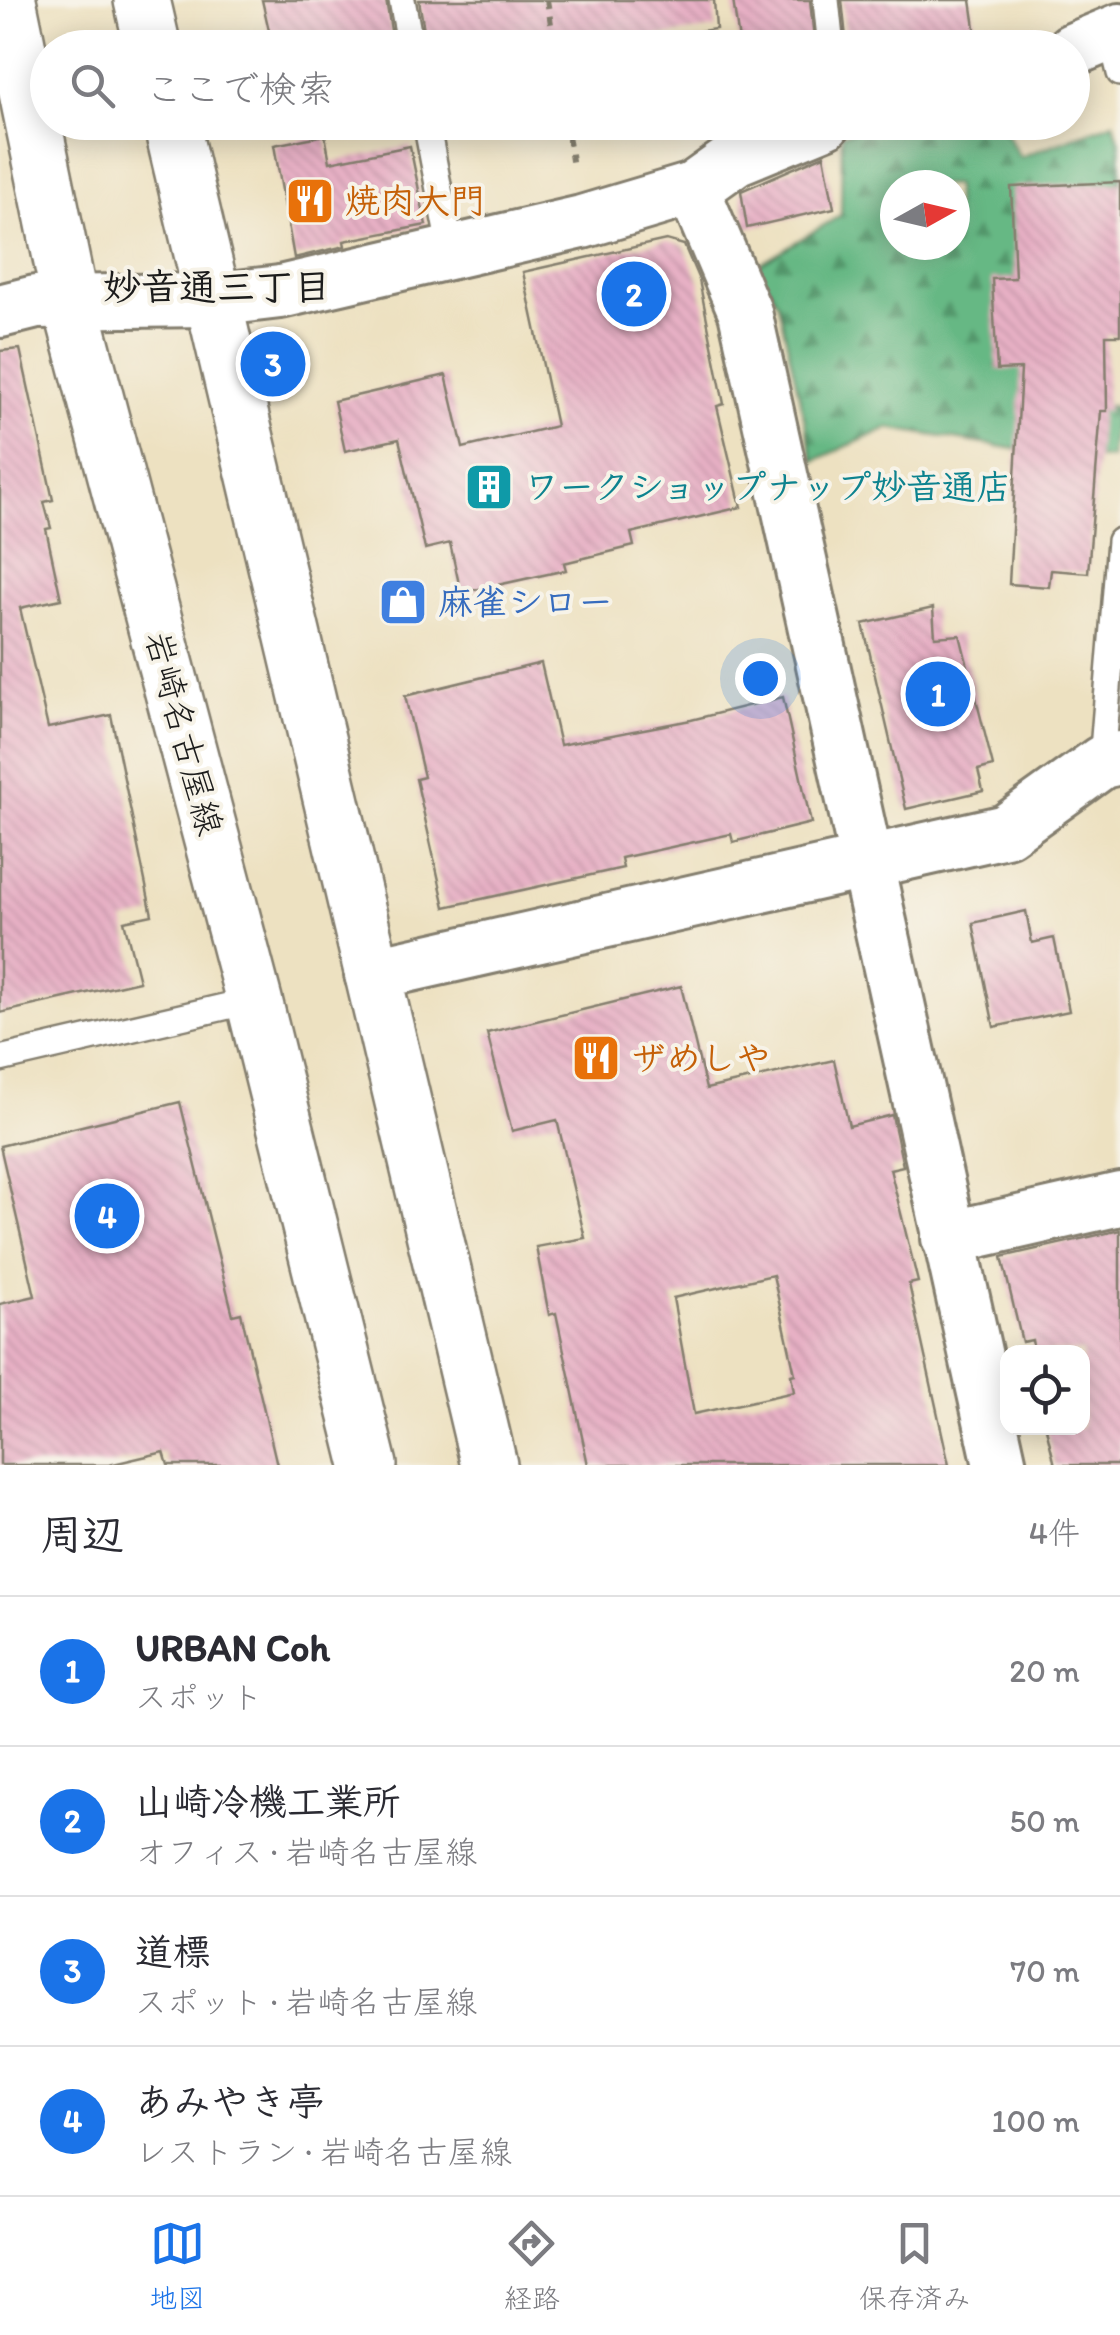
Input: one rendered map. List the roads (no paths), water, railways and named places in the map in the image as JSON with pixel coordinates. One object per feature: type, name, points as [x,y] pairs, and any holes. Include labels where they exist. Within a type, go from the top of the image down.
[{"type":"main road","name":"岩崎名古屋線","points":[[8,0],[30,107]]},
{"type":"main road","points":[[142,0],[149,30]]},
{"type":"main road","name":"岩崎名古屋線","points":[[37,140],[70,301],[254,1000],[368,1465]]},
{"type":"main road","points":[[175,140],[489,1465]]},
{"type":"street","points":[[0,311],[70,301],[213,300],[280,292],[582,222],[693,189],[735,158],[780,140]]},
{"type":"street","points":[[693,189],[745,312],[1000,1465]]},
{"type":"street","points":[[371,974],[1006,831],[1111,760]]},
{"type":"street","points":[[948,1238],[1120,1199]]},
{"type":"lane","points":[[402,0],[408,30]]},
{"type":"lane","points":[[826,0],[829,30]]},
{"type":"lane","points":[[429,140],[451,252]]},
{"type":"lane","points":[[1111,760],[1120,541]]},
{"type":"lane","points":[[0,1059],[254,1000]]},
{"type":"place","name":"焼肉大門","points":[[310,201]]},
{"type":"place","name":"山崎冷機工業所","points":[[634,294]]},
{"type":"place","name":"道標","points":[[273,364]]},
{"type":"place","name":"ワークショップナップ妙音通店","points":[[489,487]]},
{"type":"place","name":"麻雀シロー","points":[[403,602]]},
{"type":"place","name":"URBAN Coh","points":[[938,694]]},
{"type":"place","name":"ザめしや","points":[[596,1058]]},
{"type":"place","name":"あみやき亭","points":[[107,1216]]},
{"type":"district","name":"妙音通三丁目","points":[[217,287]]}]
